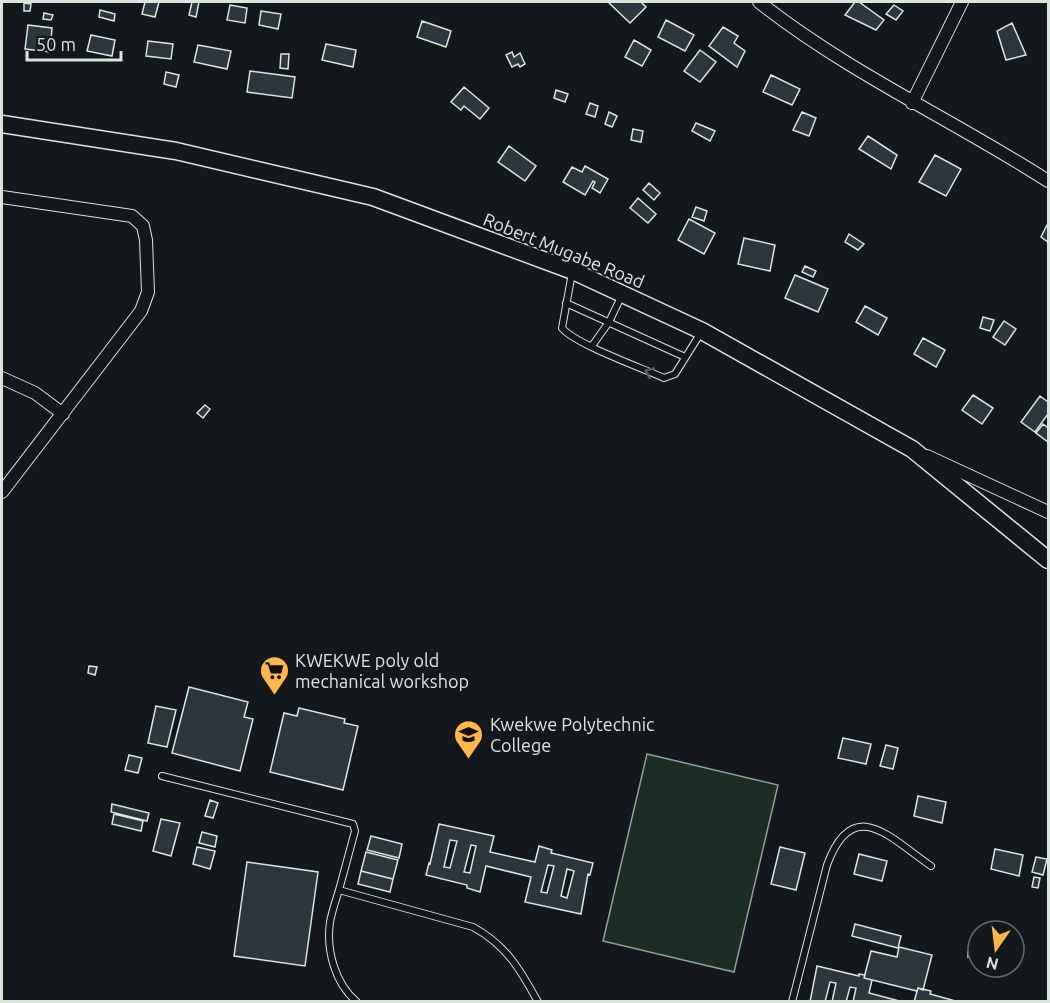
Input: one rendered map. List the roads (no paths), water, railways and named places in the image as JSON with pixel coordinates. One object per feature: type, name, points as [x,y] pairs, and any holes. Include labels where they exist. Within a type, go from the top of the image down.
[{"type":"main road","name":"Robert Mugabe Road","points":[[2,124],[176,151],[373,197],[573,272],[702,331],[912,449],[1048,560]]},
{"type":"street","points":[[759,2],[781,19],[912,103],[1048,181]]},
{"type":"street","points":[[912,103],[962,2]]},
{"type":"street","points":[[2,197],[132,216],[143,226],[147,240],[148,292],[141,311],[2,492]]},
{"type":"street","points":[[2,378],[35,393],[63,414]]},
{"type":"street","points":[[912,449],[1048,512]]},
{"type":"lane","points":[[573,272],[562,328],[566,333],[592,346],[664,378],[675,374],[702,331]]},
{"type":"lane","points":[[592,346],[609,322],[623,294]]},
{"type":"lane","points":[[566,303],[685,357]]},
{"type":"lane","points":[[162,776],[353,824],[355,831],[330,923],[330,945],[333,963],[342,985],[357,1002]]},
{"type":"lane","points":[[792,1002],[827,864],[833,848],[843,836],[856,825],[868,826],[881,832],[931,866]]},
{"type":"lane","points":[[339,890],[473,927],[482,932],[505,950],[525,978],[538,1002]]},
{"type":"place","name":"KWEKWE poly old mechanical workshop","points":[[274,696]]},
{"type":"place","name":"Kwekwe Polytechnic College","points":[[469,760]]}]
